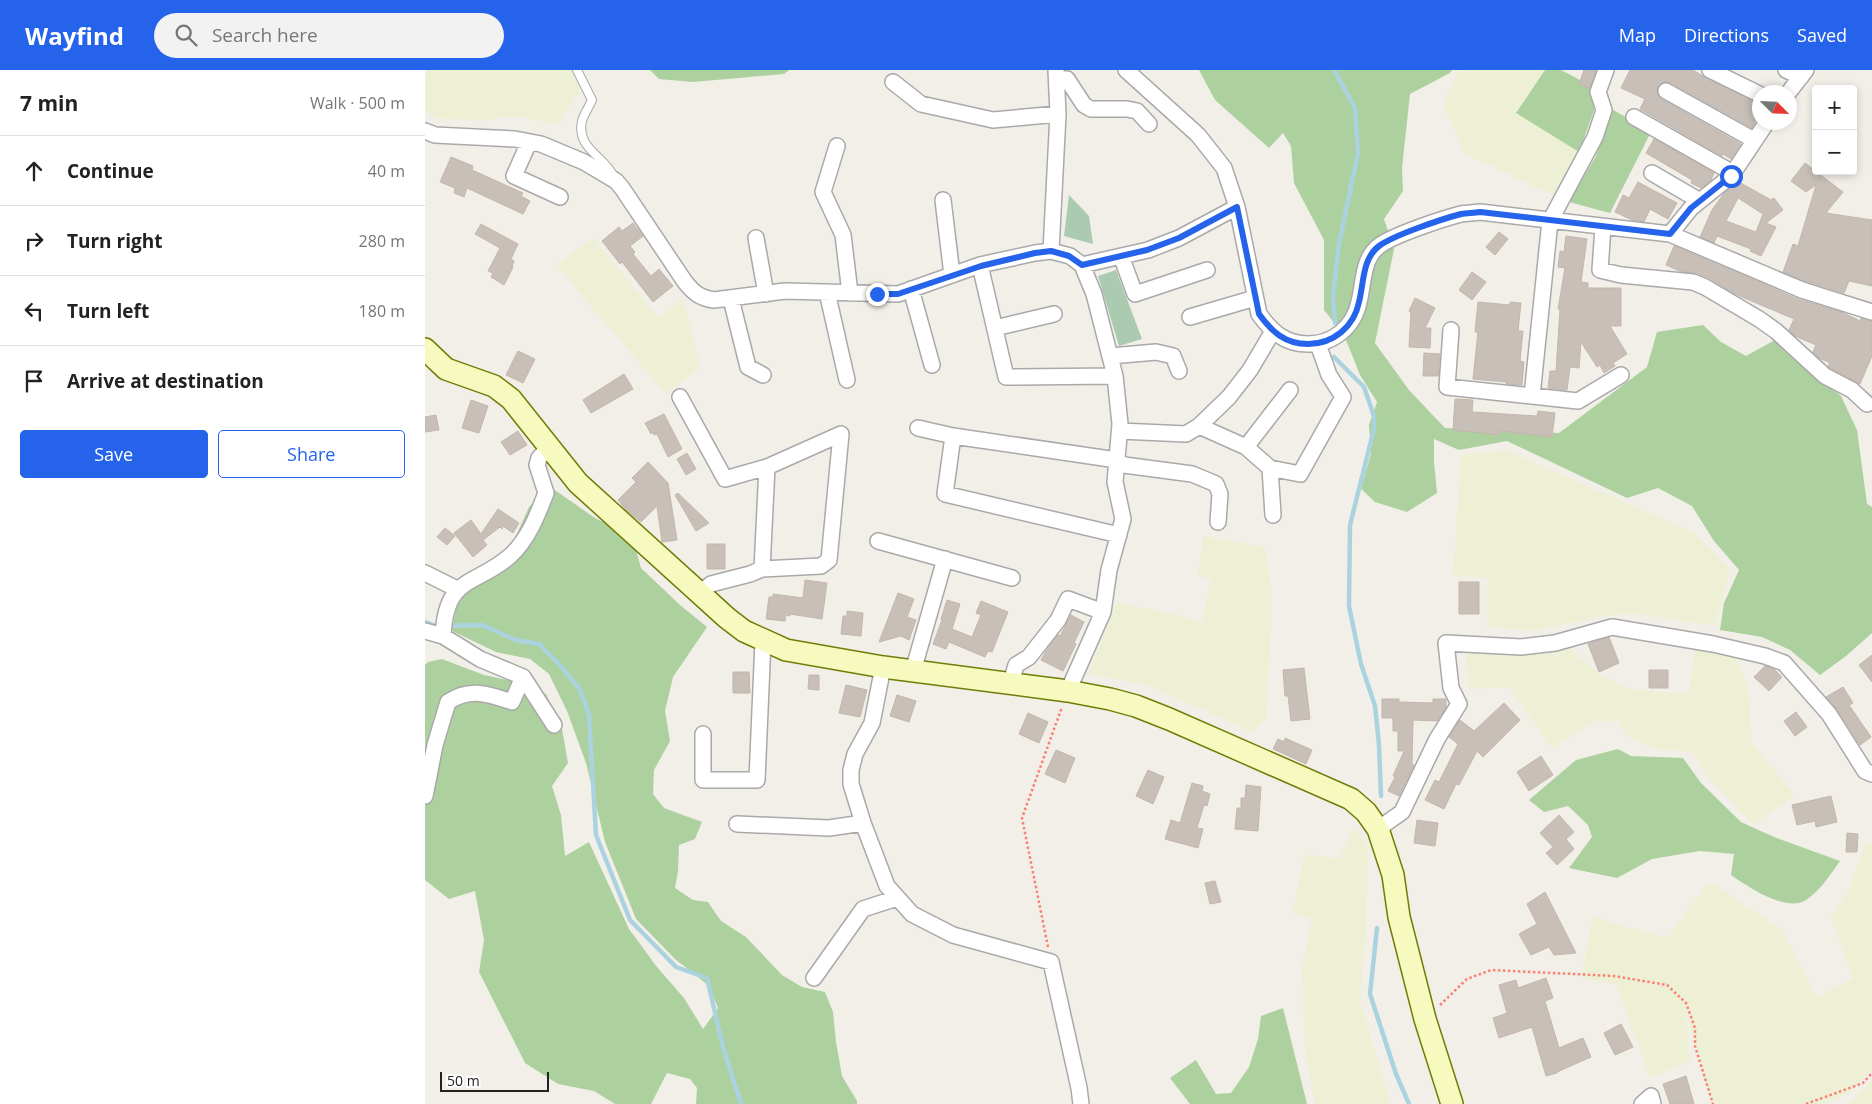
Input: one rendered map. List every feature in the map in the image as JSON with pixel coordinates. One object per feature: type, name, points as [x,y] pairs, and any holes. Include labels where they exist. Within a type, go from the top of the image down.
[{"type":"street","points":[[1126,70],[1198,135],[1224,168],[1237,207],[1259,314],[1281,338],[1296,344],[1317,344],[1340,335],[1352,320],[1359,304],[1364,272],[1370,257],[1379,246],[1397,236],[1462,214],[1480,212],[1670,234],[1802,290],[1872,312]]},
{"type":"street","points":[[1532,396],[1550,221],[1595,137],[1604,110],[1598,92],[1606,70]]},
{"type":"street","points":[[1710,70],[1752,91]]},
{"type":"street","points":[[1786,70],[1803,74],[1794,85]]},
{"type":"street","points":[[1051,251],[1058,114],[1057,74],[1067,79],[1085,106],[1091,109],[1137,111],[1149,124]]},
{"type":"street","points":[[893,82],[921,104],[993,120],[1058,114]]},
{"type":"street","points":[[1666,91],[1755,140]]},
{"type":"street","points":[[1634,117],[1733,173]]},
{"type":"street","points":[[1670,234],[1691,208],[1733,173],[1762,130]]},
{"type":"street","points":[[425,131],[435,135],[541,144],[585,162],[616,181],[694,293],[704,299],[731,299],[785,291],[898,294],[981,266],[1051,251],[1069,256],[1082,265],[1094,294],[1115,376],[1120,431],[1115,482],[1123,519],[1109,570],[1103,612],[1068,691]]},
{"type":"street","points":[[529,142],[514,176],[560,197]]},
{"type":"street","points":[[837,146],[823,192],[843,235],[850,293]]},
{"type":"street","points":[[1652,174],[1700,201]]},
{"type":"street","points":[[943,200],[952,275]]},
{"type":"street","points":[[1082,265],[1147,250],[1179,238],[1237,207]]},
{"type":"street","points":[[1603,227],[1600,270],[1621,275],[1693,282],[1705,287],[1759,318],[1825,376],[1870,401]]},
{"type":"street","points":[[756,238],[766,294]]},
{"type":"street","points":[[1121,256],[1135,294],[1207,270]]},
{"type":"street","points":[[981,266],[1006,377],[1115,376]]},
{"type":"street","points":[[911,289],[932,365]]},
{"type":"street","points":[[827,292],[847,380]]},
{"type":"street","points":[[1190,317],[1255,298]]},
{"type":"street","points":[[731,299],[748,367],[763,375]]},
{"type":"street","points":[[995,328],[1054,314]]},
{"type":"street","points":[[1451,330],[1447,387],[1578,401],[1621,375]]},
{"type":"street","points":[[1120,431],[1186,434],[1199,426],[1229,397],[1240,383],[1273,331]]},
{"type":"street","points":[[1199,426],[1246,447],[1270,468],[1299,474],[1343,397],[1329,375],[1317,344]]},
{"type":"street","points":[[425,348],[446,369],[494,386],[511,399],[578,483],[699,594],[744,631],[786,650],[883,667],[1110,698],[1169,718],[1351,799],[1366,812],[1378,829],[1393,875],[1399,917],[1425,1019],[1452,1104]]},
{"type":"street","points":[[1111,356],[1156,352],[1173,356],[1179,371]]},
{"type":"street","points":[[1246,447],[1290,390]]},
{"type":"street","points":[[679,397],[725,479],[767,467],[841,434],[829,560],[821,566],[762,569],[711,584],[699,594]]},
{"type":"street","points":[[917,428],[953,436],[1117,460],[1124,466],[1192,474],[1216,484],[1220,494],[1218,522]]},
{"type":"street","points":[[953,436],[945,494],[1119,535]]},
{"type":"street","points":[[443,636],[444,616],[457,589],[465,582],[500,564],[523,542],[546,492],[537,465],[539,458],[550,446]]},
{"type":"street","points":[[762,569],[767,467]]},
{"type":"street","points":[[1270,468],[1273,514]]},
{"type":"street","points":[[878,541],[1012,578]]},
{"type":"street","points":[[913,671],[945,559]]},
{"type":"street","points":[[425,573],[457,589]]},
{"type":"street","points":[[1011,683],[1016,665],[1029,657],[1058,620],[1068,599],[1103,612]]},
{"type":"street","points":[[1378,829],[1402,812],[1437,739],[1459,704],[1451,688],[1447,643],[1521,647],[1555,643],[1612,627],[1713,644],[1765,656],[1784,663],[1829,714],[1865,771],[1872,774]]},
{"type":"street","points":[[425,631],[443,636],[480,659],[523,677],[554,725]]},
{"type":"street","points":[[703,734],[703,780],[757,780],[763,640]]},
{"type":"street","points":[[883,667],[872,724],[855,754],[851,770],[851,784],[863,823],[887,886],[912,914],[953,935],[1051,962],[1081,1104]]},
{"type":"street","points":[[425,796],[435,745],[448,702],[463,693],[472,692],[512,702],[523,677]]},
{"type":"street","points":[[737,824],[829,828],[863,823]]},
{"type":"street","points":[[814,978],[863,909],[897,898]]},
{"type":"street","points":[[1641,1104],[1651,1096],[1653,1104]]},
{"type":"lane","points":[[577,70],[592,100],[582,120],[580,134],[583,141],[609,168],[616,181]]},
{"type":"path","points":[[1051,962],[1022,818],[1068,691]]},
{"type":"path","points":[[1425,1019],[1467,979],[1491,970],[1614,976],[1667,985],[1686,1003],[1695,1028],[1695,1046],[1713,1104]]},
{"type":"path","points":[[1807,1104],[1863,1083],[1872,1073]]},
{"type":"green space","points":[[428,70],[572,70],[580,90],[558,125],[520,117],[504,117],[480,121],[438,118],[425,112],[425,78]]},
{"type":"green space","points":[[650,70],[789,70],[784,74],[693,82],[659,79]]},
{"type":"green space","points":[[1199,70],[1452,70],[1450,73],[1410,94],[1402,168],[1403,191],[1384,219],[1394,249],[1375,343],[1409,390],[1445,428],[1559,433],[1647,367],[1657,332],[1703,325],[1721,342],[1746,356],[1775,340],[1841,396],[1857,430],[1867,504],[1872,507],[1872,633],[1846,656],[1820,675],[1790,650],[1762,637],[1720,630],[1724,603],[1739,570],[1714,541],[1692,506],[1658,488],[1627,498],[1507,441],[1459,450],[1434,439],[1437,493],[1407,512],[1375,502],[1361,489],[1371,453],[1369,425],[1377,402],[1360,375],[1344,335],[1324,310],[1324,240],[1294,183],[1291,146],[1283,133],[1269,148],[1215,100]]},
{"type":"green space","points":[[1459,70],[1545,70],[1516,113],[1579,152],[1554,196],[1464,153],[1443,104]]},
{"type":"green space","points":[[1545,70],[1561,70],[1601,91],[1579,152],[1516,113]]},
{"type":"green space","points":[[1612,109],[1651,132],[1610,213],[1569,202],[1596,156]]},
{"type":"green space","points":[[1069,195],[1089,216],[1093,244],[1064,236]]},
{"type":"green space","points":[[593,238],[659,318],[683,299],[700,367],[666,394],[556,265]]},
{"type":"green space","points":[[1116,270],[1142,339],[1119,346],[1098,276]]},
{"type":"green space","points":[[1506,450],[1693,532],[1730,569],[1715,626],[1632,613],[1604,616],[1531,631],[1487,627],[1487,578],[1453,575],[1461,455]]},
{"type":"green space","points":[[549,486],[595,518],[632,536],[641,568],[680,605],[707,627],[673,677],[665,711],[670,741],[654,770],[653,794],[664,808],[702,822],[695,839],[679,845],[675,888],[693,900],[708,902],[721,921],[746,937],[782,975],[802,987],[825,992],[833,1012],[842,1076],[857,1104],[696,1104],[697,1088],[690,1079],[667,1073],[651,1104],[615,1104],[594,1091],[558,1084],[525,1063],[479,972],[484,940],[475,891],[449,899],[425,880],[425,665],[428,662],[442,659],[484,675],[517,682],[546,694],[562,729],[568,763],[552,786],[561,815],[565,856],[589,842],[629,929],[657,967],[684,998],[703,1029],[718,1008],[709,986],[675,959],[636,919],[605,842],[586,763],[567,711],[549,674],[530,659],[496,652],[452,631],[461,580],[493,570],[515,538],[529,507]]},
{"type":"green space","points":[[1203,536],[1265,547],[1271,588],[1271,629],[1266,718],[1253,732],[1148,686],[1089,673],[1117,602],[1202,621],[1211,579],[1198,576]]},
{"type":"green space","points":[[1696,639],[1730,643],[1748,688],[1752,744],[1795,795],[1753,825],[1709,779],[1693,752],[1656,749],[1627,736],[1619,721],[1595,721],[1552,748],[1509,687],[1468,689],[1466,649],[1560,640],[1598,673],[1629,689],[1689,694]]},
{"type":"green space","points":[[1618,749],[1631,756],[1683,758],[1701,783],[1741,822],[1774,837],[1840,861],[1816,892],[1806,900],[1798,903],[1778,901],[1731,875],[1734,854],[1700,851],[1652,859],[1617,878],[1569,868],[1592,837],[1588,825],[1568,806],[1544,812],[1529,800],[1576,760]]},
{"type":"green space","points":[[1354,826],[1368,846],[1366,930],[1360,1002],[1391,1104],[1315,1104],[1305,1050],[1302,967],[1312,918],[1292,913],[1305,854],[1339,859]]},
{"type":"green space","points":[[1865,843],[1872,844],[1872,1072],[1869,1072],[1849,1093],[1823,1104],[1712,1104],[1687,1017],[1683,1013],[1688,1028],[1688,1051],[1693,1060],[1650,1078],[1616,984],[1581,978],[1593,917],[1667,938],[1709,881],[1782,930],[1817,997],[1853,978],[1830,917],[1850,888]]},
{"type":"green space","points":[[1283,1008],[1307,1104],[1190,1104],[1170,1078],[1196,1060],[1216,1094],[1231,1093],[1249,1067],[1258,1039],[1261,1016]]},
{"type":"green space","points":[[1872,1081],[1872,1104],[1848,1104]]},
{"type":"building","points":[[1584,70],[1596,70],[1590,88],[1579,84]]},
{"type":"building","points":[[1630,70],[1693,70],[1752,101],[1752,128],[1671,83],[1665,82],[1658,86],[1657,92],[1661,99],[1741,144],[1731,159],[1723,154],[1722,156],[1640,109],[1645,99],[1621,88]]},
{"type":"building","points":[[1654,139],[1714,173],[1711,180],[1701,188],[1691,183],[1692,180],[1646,153]]},
{"type":"building","points":[[451,157],[473,166],[472,170],[523,193],[521,196],[530,201],[523,214],[467,188],[464,197],[454,193],[455,188],[440,182]]},
{"type":"building","points":[[1805,163],[1812,168],[1812,175],[1821,175],[1843,192],[1826,213],[1872,220],[1872,286],[1849,281],[1844,293],[1783,272],[1793,244],[1798,246],[1816,185],[1806,192],[1791,181]]},
{"type":"building","points":[[1638,182],[1677,203],[1668,219],[1650,209],[1644,222],[1632,220],[1615,212],[1623,195],[1629,198]]},
{"type":"building","points":[[1739,182],[1771,200],[1774,198],[1783,210],[1766,223],[1776,227],[1761,256],[1750,251],[1751,249],[1717,236],[1714,243],[1700,237],[1712,210],[1725,192]],"holes":[[[1738,198],[1763,214],[1756,232],[1726,221]]]},
{"type":"building","points":[[633,223],[643,236],[630,246],[635,252],[633,254],[651,276],[659,269],[673,286],[653,302],[622,262],[620,264],[602,241],[619,227],[622,231]]},
{"type":"building","points":[[481,224],[518,244],[511,259],[514,261],[513,267],[504,285],[491,277],[493,273],[488,271],[500,248],[475,234]]},
{"type":"building","points":[[1499,232],[1508,239],[1495,255],[1486,247]]},
{"type":"building","points":[[1566,236],[1587,239],[1581,282],[1588,283],[1588,288],[1621,288],[1621,326],[1610,326],[1627,354],[1613,363],[1615,366],[1604,373],[1600,365],[1597,367],[1581,342],[1579,368],[1570,367],[1567,390],[1548,388],[1550,371],[1556,371],[1560,309],[1558,309],[1565,268],[1558,267],[1560,251],[1564,252]]},
{"type":"building","points":[[1674,246],[1798,299],[1842,312],[1860,321],[1861,318],[1872,321],[1872,356],[1860,384],[1830,368],[1828,366],[1830,363],[1819,358],[1813,352],[1816,345],[1795,336],[1789,330],[1794,319],[1735,294],[1709,278],[1696,273],[1682,272],[1666,265]]},
{"type":"building","points":[[1472,272],[1486,282],[1472,300],[1459,290]]},
{"type":"building","points":[[1415,298],[1435,308],[1425,328],[1431,328],[1430,348],[1409,347],[1411,312],[1409,311]]},
{"type":"building","points":[[1478,302],[1510,305],[1510,302],[1521,303],[1518,331],[1523,331],[1520,361],[1524,362],[1522,385],[1473,379],[1478,332],[1475,332]]},
{"type":"building","points":[[518,351],[535,359],[523,383],[506,375]]},
{"type":"building","points":[[1424,353],[1440,354],[1438,376],[1423,376]]},
{"type":"building","points":[[624,374],[633,389],[591,413],[583,400]]},
{"type":"building","points":[[1455,399],[1473,400],[1472,412],[1537,416],[1538,411],[1555,413],[1552,437],[1500,431],[1500,435],[1453,430]]},
{"type":"building","points":[[471,400],[488,406],[479,433],[462,428]]},
{"type":"building","points":[[664,414],[682,449],[668,457],[657,434],[654,435],[653,432],[651,434],[645,423]]},
{"type":"building","points":[[436,415],[439,430],[425,432],[425,417]]},
{"type":"building","points":[[518,431],[527,445],[510,455],[501,442]]},
{"type":"building","points":[[687,453],[696,469],[686,475],[677,459]]},
{"type":"building","points":[[648,462],[668,483],[677,540],[662,542],[657,506],[641,522],[626,510],[618,500],[636,482],[632,478]]},
{"type":"building","points":[[678,493],[709,523],[696,531],[675,495]]},
{"type":"building","points":[[498,509],[519,523],[513,533],[503,526],[502,529],[500,527],[483,540],[487,545],[473,557],[454,533],[471,520],[481,534]]},
{"type":"building","points":[[445,528],[455,536],[447,545],[437,537]]},
{"type":"building","points":[[707,544],[725,544],[725,569],[707,569]]},
{"type":"building","points":[[805,580],[827,583],[822,619],[790,614],[790,616],[786,615],[785,621],[766,619],[769,597],[773,597],[773,594],[803,598]]},
{"type":"building","points":[[1459,582],[1479,582],[1479,614],[1459,614]]},
{"type":"building","points":[[898,593],[914,599],[907,617],[916,620],[909,640],[901,636],[879,642]]},
{"type":"building","points":[[947,600],[960,604],[952,629],[972,637],[981,615],[976,613],[981,601],[1008,612],[992,652],[988,651],[985,657],[949,642],[946,649],[933,644]]},
{"type":"building","points":[[847,611],[863,613],[861,636],[841,634],[843,616],[847,616]]},
{"type":"building","points":[[1071,615],[1084,622],[1063,671],[1041,660],[1058,635],[1060,636]]},
{"type":"building","points":[[1609,637],[1619,663],[1599,672],[1588,644]]},
{"type":"building","points":[[1872,655],[1872,682],[1859,665]]},
{"type":"building","points":[[1765,666],[1774,669],[1782,677],[1769,691],[1754,677]]},
{"type":"building","points":[[1304,668],[1310,719],[1291,721],[1288,696],[1285,696],[1283,670]]},
{"type":"building","points":[[1649,670],[1668,670],[1668,688],[1649,688]]},
{"type":"building","points":[[733,672],[749,672],[750,693],[733,693]]},
{"type":"building","points":[[809,675],[819,675],[819,690],[808,689]]},
{"type":"building","points":[[846,685],[867,690],[860,717],[839,713]]},
{"type":"building","points":[[1843,687],[1853,703],[1849,705],[1871,737],[1860,745],[1837,709],[1826,697]]},
{"type":"building","points":[[897,695],[916,701],[909,722],[890,716]]},
{"type":"building","points":[[1382,699],[1399,699],[1399,702],[1433,703],[1433,699],[1446,699],[1446,708],[1437,721],[1413,720],[1412,764],[1414,765],[1399,796],[1388,791],[1404,751],[1398,751],[1398,731],[1393,731],[1393,718],[1382,718]]},
{"type":"building","points":[[1504,703],[1520,720],[1483,757],[1477,751],[1459,785],[1456,784],[1444,809],[1425,800],[1435,780],[1439,782],[1458,744],[1449,737],[1460,720],[1474,731]]},
{"type":"building","points":[[1796,712],[1807,727],[1795,736],[1784,721]]},
{"type":"building","points":[[1028,713],[1048,722],[1039,743],[1019,734]]},
{"type":"building","points":[[1285,738],[1312,750],[1306,764],[1273,749],[1278,739],[1284,742]]},
{"type":"building","points":[[1056,750],[1075,758],[1065,783],[1045,774]]},
{"type":"building","points":[[1541,756],[1553,775],[1529,791],[1517,772]]},
{"type":"building","points":[[1148,770],[1164,777],[1153,804],[1136,796]]},
{"type":"building","points":[[1192,783],[1203,786],[1202,791],[1210,794],[1207,806],[1204,805],[1197,828],[1203,829],[1198,848],[1165,839],[1171,820],[1180,823]]},
{"type":"building","points":[[1246,785],[1261,787],[1258,831],[1235,829],[1237,808],[1241,808],[1241,798],[1245,798]]},
{"type":"building","points":[[1831,796],[1837,822],[1816,827],[1815,821],[1797,825],[1792,805]]},
{"type":"building","points":[[1559,815],[1574,832],[1566,839],[1574,849],[1557,865],[1546,853],[1553,847],[1540,833]]},
{"type":"building","points":[[1417,820],[1438,823],[1435,846],[1414,843]]},
{"type":"building","points":[[1847,833],[1858,834],[1857,852],[1846,852]]},
{"type":"building","points":[[1215,881],[1221,902],[1210,904],[1205,883]]},
{"type":"building","points":[[1545,892],[1576,953],[1554,955],[1549,947],[1531,955],[1519,934],[1537,924],[1527,904]]},
{"type":"building","points":[[1546,978],[1553,998],[1545,1001],[1559,1048],[1583,1038],[1591,1057],[1557,1073],[1546,1076],[1532,1027],[1499,1038],[1493,1018],[1507,1013],[1499,985],[1516,980],[1518,988]]},
{"type":"building","points":[[1621,1024],[1633,1047],[1615,1055],[1604,1033]]},
{"type":"building","points":[[1686,1076],[1694,1104],[1670,1104],[1663,1084]]},
{"type":"waterway","points":[[1334,70],[1355,108],[1358,153],[1339,244],[1333,297],[1335,323]]},
{"type":"waterway","points":[[1334,357],[1364,387],[1374,416],[1374,429],[1350,525],[1349,606],[1361,664],[1375,706],[1381,796]]},
{"type":"waterway","points":[[425,622],[436,626],[482,625],[516,640],[539,644],[579,688],[589,715],[596,835],[630,920],[676,967],[707,978],[723,1047],[741,1104]]},
{"type":"waterway","points":[[1377,928],[1370,994],[1396,1074],[1409,1104]]},
{"type":"route","points":[[877,294],[898,294],[981,266],[1035,253],[1051,251],[1069,256],[1082,265],[1147,250],[1179,238],[1237,207],[1259,314],[1267,325],[1281,338],[1296,344],[1317,344],[1340,335],[1352,320],[1359,304],[1364,272],[1370,257],[1379,246],[1397,236],[1462,214],[1480,212],[1670,234],[1691,208],[1731,176]]}]
